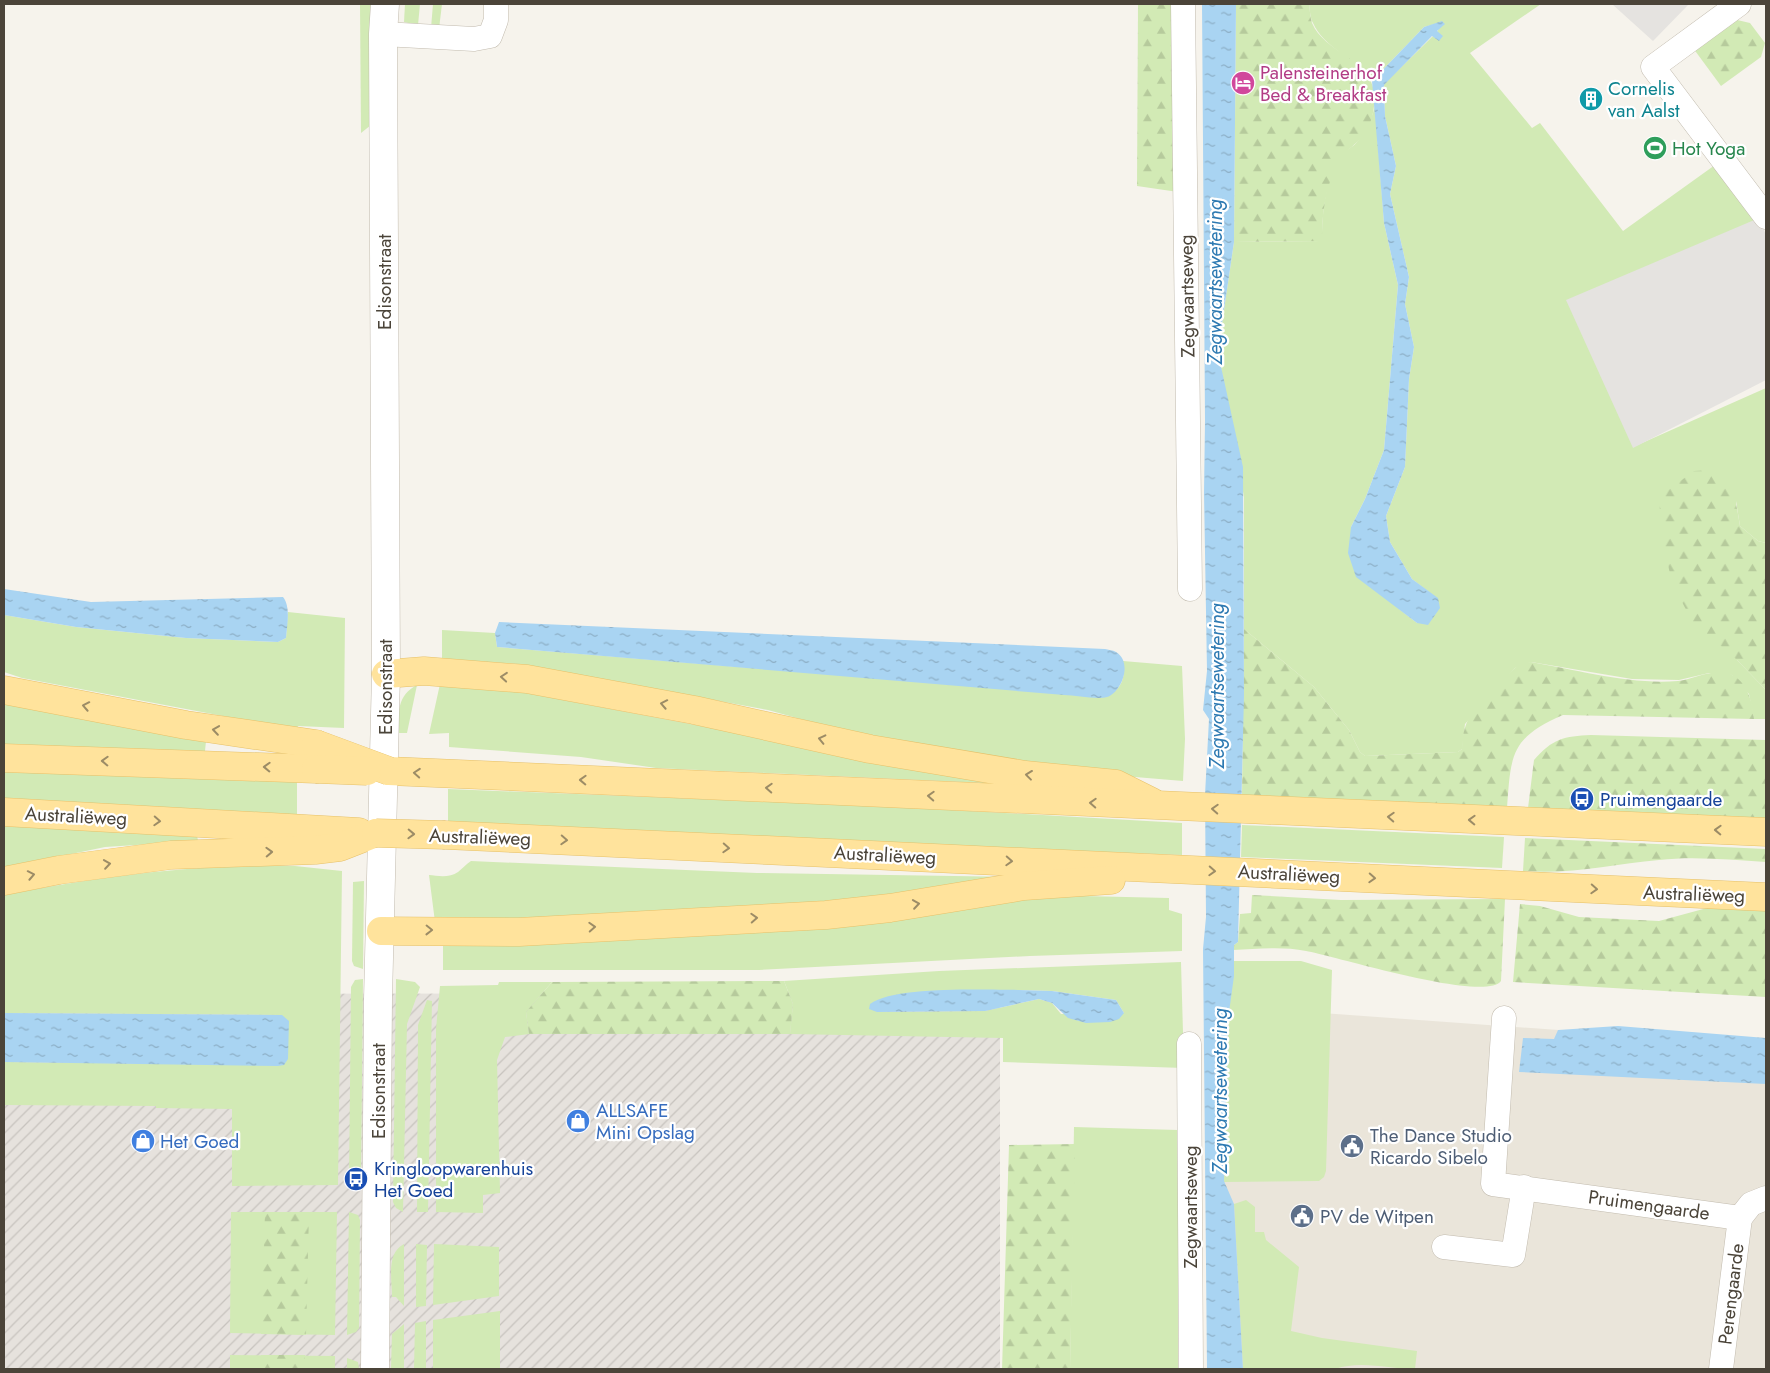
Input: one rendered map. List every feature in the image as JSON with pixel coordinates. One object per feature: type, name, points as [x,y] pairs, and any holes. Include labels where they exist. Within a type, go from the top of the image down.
[{"type":"main road","points":[[386,674],[433,672],[527,678],[694,710],[870,750],[1025,775],[1116,784],[1166,807]]},
{"type":"main road","points":[[4,690],[186,726],[389,771],[1166,807],[1766,832]]},
{"type":"main road","points":[[4,758],[316,756]]},
{"type":"main road","name":"Australiëweg","points":[[4,812],[316,840],[376,833],[445,835],[1766,897]]},
{"type":"main road","points":[[4,881],[59,870],[171,855],[316,840]]},
{"type":"main road","points":[[381,931],[519,932],[826,914],[917,904],[1024,886],[1105,882],[1159,868]]},
{"type":"street","name":"Edisonstraat","points":[[375,1369],[386,674],[383,34],[385,4]]},
{"type":"street","points":[[383,34],[474,40],[490,36],[496,20],[496,4]]},
{"type":"street","name":"Zegwaartseweg","points":[[1183,4],[1190,589]]},
{"type":"street","points":[[1739,4],[1653,67],[1766,217]]},
{"type":"street","name":"Pruimengaarde","points":[[1504,1018],[1493,1184],[1740,1218]]},
{"type":"street","name":"Zegwaartseweg","points":[[1188,1044],[1191,1369]]},
{"type":"street","points":[[1444,1247],[1513,1255],[1524,1187]]},
{"type":"street","points":[[1740,1218],[1751,1204],[1766,1198]]},
{"type":"street","name":"Perengaarde","points":[[1721,1369],[1740,1218]]},
{"type":"shaded area","points":[[1612,4],[1689,4],[1653,41]]},
{"type":"shaded area","points":[[1759,218],[1766,235],[1766,380],[1633,448],[1566,300]]},
{"type":"shaded area","points":[[1000,993],[1000,1369],[4,1369],[4,994]]},
{"type":"shaded area","points":[[1211,1005],[1766,1045],[1766,1369],[1216,1369]]},
{"type":"green space","points":[[360,4],[371,4],[371,125],[361,133]]},
{"type":"green space","points":[[405,4],[420,4],[418,25],[404,22]]},
{"type":"green space","points":[[433,4],[442,4],[439,29],[431,28]]},
{"type":"green space","points":[[1138,4],[1177,4],[1178,192],[1137,186]]},
{"type":"green space","points":[[1236,4],[1309,4],[1312,23],[1318,33],[1356,63],[1371,81],[1374,92],[1372,118],[1363,136],[1342,156],[1334,172],[1325,201],[1322,241],[1234,242]]},
{"type":"green space","points":[[1309,4],[1541,4],[1470,53],[1532,128],[1540,123],[1623,231],[1715,165],[1759,218],[1633,447],[1766,388],[1766,543],[1758,541],[1740,526],[1736,501],[1737,660],[1766,690],[1766,719],[1754,719],[1749,694],[1732,675],[1709,673],[1679,680],[1632,679],[1531,662],[1515,668],[1465,724],[1462,749],[1458,752],[1365,756],[1360,752],[1349,730],[1314,687],[1244,629],[1244,497],[1220,362],[1219,344],[1234,242],[1322,241],[1324,207],[1333,172],[1344,153],[1362,135],[1375,106],[1384,223],[1398,285],[1384,450],[1365,499],[1351,527],[1399,609],[1417,623],[1438,599],[1412,579],[1390,542],[1386,516],[1405,467],[1409,379],[1414,347],[1405,304],[1409,277],[1390,194],[1396,166],[1385,116],[1384,84],[1433,36],[1439,40],[1437,32],[1442,22],[1424,27],[1372,81],[1358,66],[1332,47],[1318,32],[1311,19]]},
{"type":"green space","points":[[1733,19],[1750,23],[1765,43],[1761,57],[1721,86],[1693,48]]},
{"type":"green space","points":[[1715,470],[1722,476],[1734,495],[1740,526],[1758,541],[1766,543],[1766,690],[1737,660],[1692,621],[1672,583],[1659,523],[1660,503],[1664,493],[1694,471]]},
{"type":"green space","points":[[288,612],[345,618],[344,728],[298,726],[297,730],[22,678],[4,672],[4,615],[76,627],[186,638],[278,642],[286,638]]},
{"type":"green space","points":[[1244,629],[1314,687],[1349,730],[1360,752],[1365,756],[1458,752],[1462,749],[1463,735],[1467,723],[1479,703],[1515,668],[1522,663],[1531,662],[1623,679],[1660,682],[1678,681],[1710,673],[1723,672],[1736,677],[1745,687],[1752,706],[1754,719],[1563,715],[1532,732],[1517,750],[1510,774],[1507,808],[1242,796]]},
{"type":"green space","points":[[442,630],[495,633],[497,647],[1106,697],[1115,691],[1121,683],[1124,673],[1123,661],[1182,666],[1185,739],[1183,781],[1123,776],[901,747],[768,710],[518,664],[442,659]]},
{"type":"green space","points":[[440,684],[505,689],[1006,784],[656,768],[581,757],[449,747],[449,733],[429,734]]},
{"type":"green space","points":[[417,685],[407,733],[398,733],[399,712],[402,700],[410,689]]},
{"type":"green space","points":[[4,702],[206,741],[205,751],[4,744]]},
{"type":"green space","points":[[1573,736],[1766,740],[1766,819],[1528,808],[1534,760],[1547,747],[1559,740]]},
{"type":"green space","points":[[4,771],[297,782],[297,815],[4,798]]},
{"type":"green space","points":[[448,789],[881,806],[1182,823],[1182,855],[448,822]]},
{"type":"green space","points":[[4,825],[197,835],[198,841],[105,847],[4,868]]},
{"type":"green space","points":[[1242,825],[1504,837],[1502,868],[1241,857]]},
{"type":"green space","points":[[1525,838],[1766,849],[1766,862],[1686,858],[1558,872],[1523,871]]},
{"type":"green space","points":[[471,861],[757,873],[1020,877],[891,901],[435,922],[429,875],[451,875],[458,872]]},
{"type":"green space","points":[[245,865],[295,866],[342,871],[338,1185],[232,1186],[232,1109],[156,1108],[156,1106],[4,1105],[4,1062],[284,1065],[282,1015],[4,1013],[4,895],[124,876],[184,869]]},
{"type":"green space","points":[[364,881],[363,969],[354,966],[352,961],[353,882]]},
{"type":"green space","points":[[1040,895],[1169,898],[1169,910],[1182,914],[1182,951],[1030,956],[759,970],[443,970],[443,940]]},
{"type":"green space","points":[[1252,895],[1341,900],[1505,899],[1501,981],[1489,986],[1468,986],[1408,976],[1297,949],[1233,950],[1234,945],[1238,942],[1240,914],[1251,913]]},
{"type":"green space","points":[[1520,904],[1540,906],[1579,917],[1659,921],[1707,908],[1766,910],[1766,997],[1513,982]]},
{"type":"green space","points":[[1234,961],[1301,961],[1332,970],[1326,1171],[1324,1177],[1319,1181],[1224,1182],[1228,1020]]},
{"type":"green space","points":[[1181,962],[1184,1068],[1003,1062],[1003,1038],[790,1034],[793,1004],[784,981],[939,971]],"holes":[[[1052,991],[1116,1000],[1124,1013],[1061,1014],[1052,1003],[1039,999],[985,1011],[877,1012],[891,996],[923,992]]]},
{"type":"green space","points":[[363,979],[361,1173],[359,1179],[349,1184],[351,987],[355,980]]},
{"type":"green space","points":[[396,979],[415,982],[420,987],[407,1024],[403,1212],[396,1208],[393,1202]]},
{"type":"green space","points":[[784,981],[793,1004],[790,1034],[529,1034],[526,1012],[552,982]]},
{"type":"green space","points":[[499,982],[552,982],[526,1012],[529,1034],[505,1037],[497,1060],[500,1193],[483,1195],[483,1213],[436,1212],[436,1029],[440,986],[498,985]]},
{"type":"green space","points":[[427,1000],[432,1001],[428,1212],[417,1212],[418,1025]]},
{"type":"green space","points":[[1074,1127],[1178,1130],[1178,1369],[1070,1369]]},
{"type":"green space","points":[[1075,1144],[1070,1369],[1002,1369],[1009,1145]]},
{"type":"green space","points":[[1246,1200],[1255,1207],[1255,1232],[1264,1232],[1266,1240],[1299,1267],[1291,1331],[1322,1338],[1417,1351],[1415,1369],[1355,1365],[1335,1369],[1243,1369],[1234,1204]]},
{"type":"green space","points":[[231,1212],[337,1212],[335,1335],[230,1333]]},
{"type":"green space","points":[[265,1212],[309,1212],[306,1335],[261,1334]]},
{"type":"green space","points":[[349,1212],[358,1215],[360,1220],[359,1328],[356,1332],[347,1335]]},
{"type":"green space","points":[[404,1244],[404,1306],[396,1297],[392,1297],[391,1267],[398,1248]]},
{"type":"green space","points":[[416,1244],[427,1245],[426,1306],[416,1307]]},
{"type":"green space","points":[[434,1244],[499,1247],[499,1296],[433,1305]]},
{"type":"green space","points":[[500,1311],[500,1369],[433,1369],[433,1320]]},
{"type":"green space","points":[[426,1321],[426,1369],[414,1369],[415,1323]]},
{"type":"green space","points":[[404,1324],[404,1369],[391,1369],[392,1334]]},
{"type":"green space","points":[[230,1355],[335,1356],[335,1369],[230,1369]]},
{"type":"green space","points":[[261,1355],[305,1355],[304,1369],[260,1369]]},
{"type":"green space","points":[[347,1358],[358,1362],[359,1369],[347,1369]]},
{"type":"water","name":"Zegwaartsewetering","points":[[1202,4],[1236,4],[1234,242],[1219,344],[1220,362],[1243,467],[1244,695],[1238,942],[1234,945],[1234,976],[1228,1020],[1224,1181],[1234,1204],[1243,1369],[1207,1369],[1203,949],[1206,917],[1205,795],[1209,719],[1203,710],[1207,671],[1204,493]]},
{"type":"water","points":[[1442,21],[1445,24],[1437,31],[1443,36],[1439,41],[1432,36],[1384,85],[1385,116],[1396,166],[1390,194],[1409,277],[1405,304],[1414,347],[1409,379],[1405,467],[1386,516],[1390,542],[1412,579],[1438,598],[1440,608],[1428,625],[1417,623],[1356,577],[1348,553],[1351,527],[1365,499],[1384,450],[1398,285],[1384,223],[1372,81],[1424,27]]},
{"type":"water","points":[[4,589],[91,602],[283,597],[288,611],[286,638],[278,642],[186,638],[76,627],[4,615]]},
{"type":"water","points":[[499,622],[1105,649],[1115,651],[1121,657],[1125,669],[1121,683],[1112,694],[1102,698],[1092,698],[497,647],[495,633]]},
{"type":"water","points":[[941,990],[1052,991],[1116,1000],[1124,1013],[1119,1019],[1110,1022],[1086,1023],[1068,1018],[1052,1003],[1039,999],[985,1011],[877,1012],[869,1009],[870,1004],[882,998],[899,994]]},
{"type":"water","points":[[4,1013],[282,1015],[289,1021],[288,1059],[284,1065],[278,1066],[4,1062]]},
{"type":"water","points":[[1618,1026],[1766,1038],[1766,1084],[1519,1072],[1523,1038],[1554,1039],[1558,1030]]},
{"type":"place","name":"Palensteinerhof Bed & Breakfast","points":[[1243,83]]},
{"type":"place","name":"Cornelis van Aalst","points":[[1591,99]]},
{"type":"place","name":"Hot Yoga","points":[[1655,148]]},
{"type":"place","name":"Pruimengaarde","points":[[1582,799]]},
{"type":"place","name":"ALLSAFE Mini Opslag","points":[[578,1121]]},
{"type":"place","name":"Het Goed","points":[[143,1141]]},
{"type":"place","name":"The Dance Studio Ricardo Sibelo","points":[[1352,1146]]},
{"type":"place","name":"Kringloopwarenhuis Het Goed","points":[[356,1179]]},
{"type":"place","name":"PV de Witpen","points":[[1302,1216]]}]
